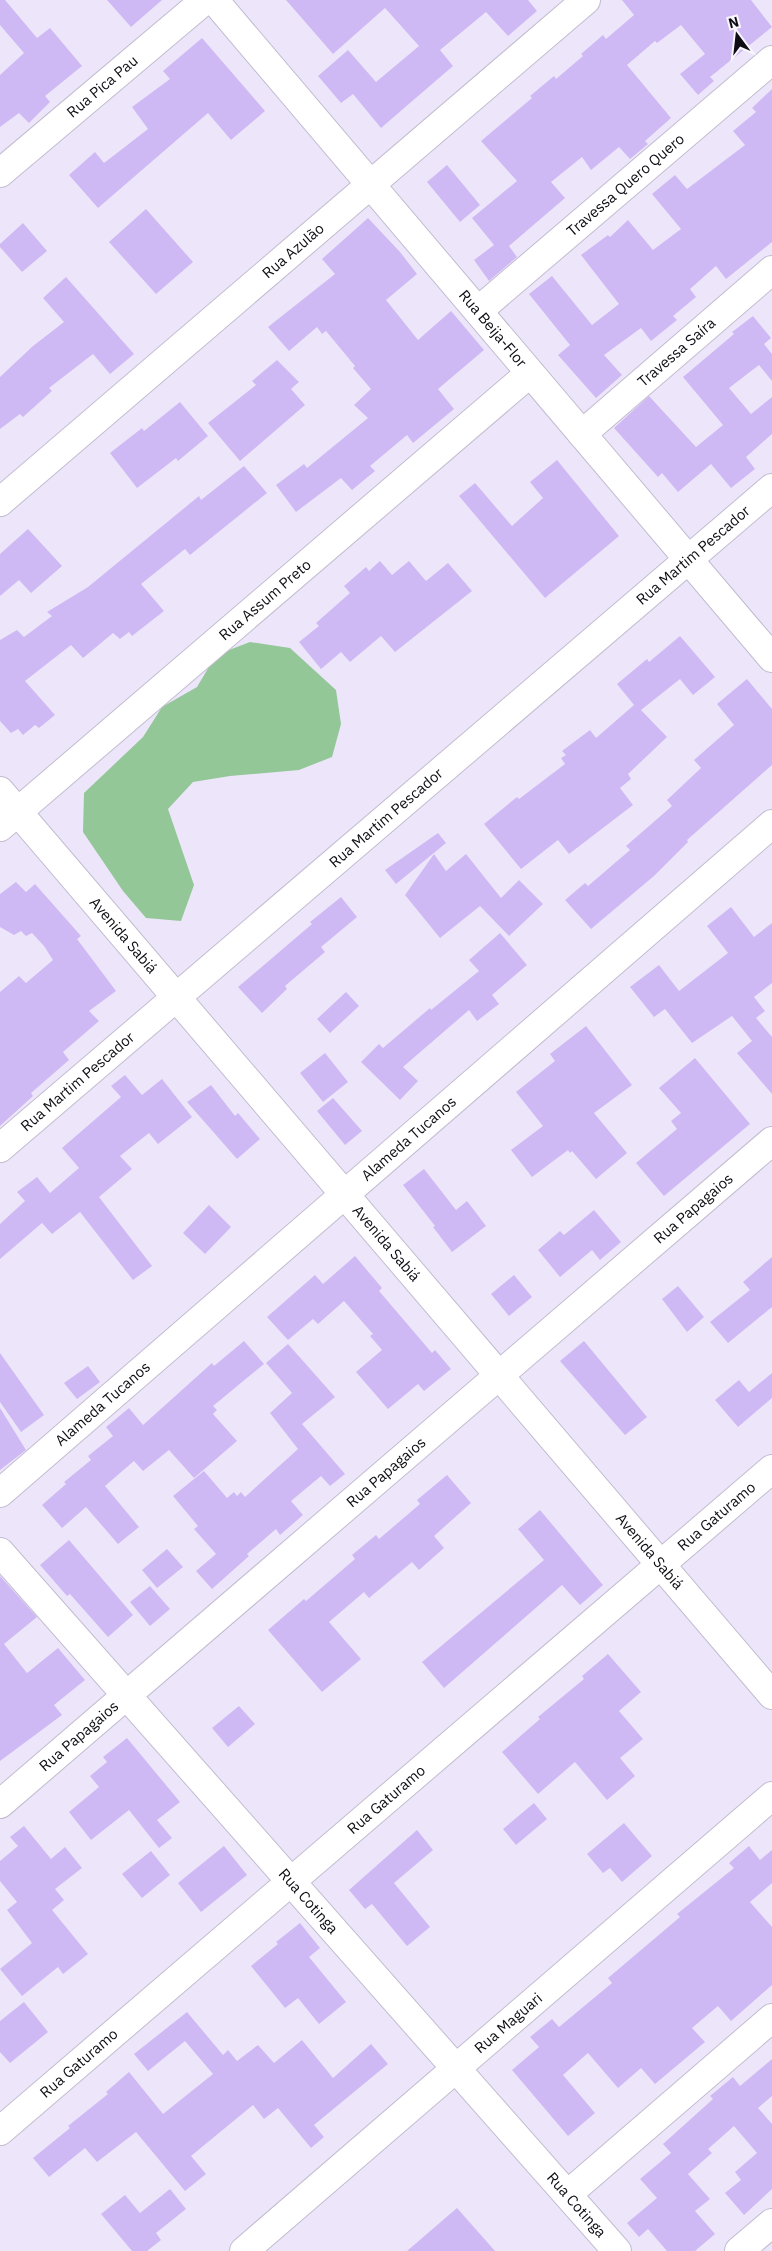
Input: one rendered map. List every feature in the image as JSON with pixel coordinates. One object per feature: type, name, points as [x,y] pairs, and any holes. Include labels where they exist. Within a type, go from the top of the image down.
[{"type":"street","name":"Rua Pica Pau","points":[[0,173],[205,0]]},
{"type":"street","name":"Rua Beija-Flor","points":[[214,0],[772,658]]},
{"type":"street","name":"Rua Azulão","points":[[0,502],[586,0]]},
{"type":"street","name":"Travessa Quero Quero","points":[[478,311],[772,60]]},
{"type":"street","name":"Travessa Saíra","points":[[582,434],[772,270]]},
{"type":"street","name":"Rua Assum Preto","points":[[9,819],[530,373]]},
{"type":"street","name":"Rua Martim Pescador","points":[[0,1148],[772,488]]},
{"type":"street","name":"Avenida Sabiá","points":[[0,791],[9,819],[176,998],[772,1696]]},
{"type":"street","name":"Alameda Tucanos","points":[[0,1493],[772,824]]},
{"type":"street","name":"Rua Papagaios","points":[[0,1804],[772,1141]]},
{"type":"street","name":"Rua Gaturamo","points":[[0,2131],[772,1469]]},
{"type":"street","name":"Rua Cotinga","points":[[0,1552],[125,1696],[568,2194],[616,2251]]},
{"type":"street","name":"Rua Maguari","points":[[244,2251],[772,1796]]},
{"type":"street","points":[[568,2194],[772,2018]]},
{"type":"street","points":[[739,2251],[772,2223]]},
{"type":"green space","points":[[250,642],[290,648],[336,690],[341,724],[332,757],[299,770],[230,776],[193,782],[168,809],[194,885],[181,921],[146,918],[123,891],[83,832],[84,793],[143,737],[162,707],[197,687],[216,655]]},
{"type":"building","points":[[0,0],[5,0],[37,38],[50,28],[82,66],[45,96],[50,102],[29,123],[19,113],[0,127],[0,75],[24,53],[0,25]]},
{"type":"building","points":[[107,0],[162,0],[131,27]]},
{"type":"building","points":[[286,0],[528,0],[537,11],[508,36],[486,12],[440,50],[453,66],[381,128],[353,94],[341,103],[318,76],[348,50],[376,82],[419,46],[385,8],[333,54]]},
{"type":"building","points":[[622,0],[751,0],[772,27],[710,77],[714,81],[698,95],[680,74],[705,54],[681,25],[657,43],[655,41],[627,65],[671,118],[645,141],[648,144],[630,159],[619,147],[591,170],[582,157],[551,182],[565,198],[509,246],[517,257],[489,281],[474,260],[494,245],[472,218],[517,181],[481,141],[532,98],[530,96],[554,76],[556,79],[583,56],[581,54],[603,35],[606,39],[634,15]]},
{"type":"building","points":[[202,38],[265,111],[231,140],[208,113],[98,208],[69,175],[95,152],[104,163],[148,129],[132,107],[170,79],[163,71]]},
{"type":"building","points":[[772,89],[772,242],[726,279],[716,266],[690,289],[696,297],[673,316],[677,320],[651,341],[641,328],[604,355],[622,375],[596,398],[558,355],[570,345],[529,294],[552,276],[592,325],[619,304],[581,255],[608,235],[610,237],[628,220],[653,250],[681,229],[652,194],[675,175],[687,189],[745,145],[733,131],[756,112],[752,108]]},
{"type":"building","points":[[447,165],[480,205],[460,222],[427,182]]},
{"type":"building","points":[[146,209],[193,262],[156,294],[109,242]]},
{"type":"building","points":[[368,218],[400,252],[417,274],[386,300],[418,340],[451,311],[484,350],[438,389],[454,409],[413,443],[407,435],[370,466],[375,471],[352,490],[341,478],[296,512],[276,485],[304,464],[307,468],[368,418],[354,405],[371,389],[326,331],[322,334],[317,327],[289,351],[268,327],[335,274],[322,259]]},
{"type":"building","points":[[23,223],[47,251],[22,272],[0,247],[0,244]]},
{"type":"building","points":[[66,277],[134,354],[110,374],[93,354],[49,388],[52,391],[23,417],[20,414],[0,429],[0,377],[33,346],[64,322],[43,298]]},
{"type":"building","points":[[753,316],[771,338],[764,344],[772,354],[772,381],[759,365],[729,388],[751,414],[772,397],[772,434],[746,457],[755,469],[731,488],[711,464],[678,492],[662,473],[658,477],[614,428],[649,396],[696,447],[723,425],[683,377],[734,334],[732,332]]},
{"type":"building","points":[[277,360],[299,382],[291,389],[305,405],[240,461],[208,423],[256,385],[252,381]]},
{"type":"building","points":[[180,402],[208,436],[178,461],[176,458],[137,488],[110,453],[142,428],[144,431]]},
{"type":"building","points":[[557,460],[619,536],[545,598],[459,496],[475,483],[512,526],[543,498],[530,482]]},
{"type":"building","points":[[244,466],[267,493],[190,555],[185,549],[141,584],[164,611],[132,636],[129,632],[120,639],[113,633],[83,658],[71,645],[25,681],[55,715],[39,728],[35,725],[23,735],[18,729],[11,733],[0,721],[0,640],[17,630],[24,637],[52,616],[47,612],[88,587],[199,496],[201,500]]},
{"type":"building","points":[[28,529],[62,566],[31,593],[19,580],[0,596],[0,554]]},
{"type":"building","points":[[380,561],[392,575],[409,561],[426,581],[448,563],[472,591],[395,652],[381,636],[350,662],[341,652],[321,669],[299,642],[319,626],[316,623],[350,593],[344,586],[366,567],[369,571]]},
{"type":"building","points":[[680,636],[715,677],[693,695],[680,679],[641,710],[667,737],[628,774],[631,779],[620,788],[633,805],[569,854],[558,840],[521,869],[484,824],[517,797],[519,799],[565,764],[561,758],[566,755],[562,751],[590,730],[596,738],[634,705],[617,684],[647,659],[649,662]]},
{"type":"building","points":[[747,679],[772,709],[772,765],[687,840],[688,842],[654,876],[591,929],[565,900],[585,883],[588,886],[630,850],[626,846],[672,806],[667,800],[701,768],[694,760],[734,725],[717,704]]},
{"type":"building","points":[[438,833],[446,843],[396,884],[385,870]]},
{"type":"building","points":[[434,854],[446,871],[466,854],[501,898],[519,880],[543,904],[509,936],[480,906],[440,938],[405,895]]},
{"type":"building","points":[[16,882],[26,892],[35,884],[81,936],[77,939],[116,991],[89,1011],[99,1021],[63,1052],[69,1060],[31,1093],[33,1096],[0,1126],[0,992],[19,976],[26,983],[53,960],[32,933],[26,936],[21,931],[14,935],[0,927],[0,894]]},
{"type":"building","points":[[341,897],[357,917],[321,947],[325,952],[285,986],[287,989],[262,1013],[238,987],[312,924],[310,922]]},
{"type":"building","points":[[731,907],[754,937],[772,923],[772,983],[754,997],[765,1011],[756,1018],[772,1037],[772,1094],[737,1053],[752,1041],[732,1016],[692,1043],[665,1009],[654,1017],[630,987],[659,965],[679,991],[728,953],[707,926]]},
{"type":"building","points":[[500,933],[527,965],[492,995],[499,1004],[477,1021],[469,1010],[403,1067],[418,1081],[400,1100],[361,1062],[379,1044],[383,1048],[430,1008],[431,1010],[479,971],[469,960]]},
{"type":"building","points":[[346,992],[359,1006],[330,1033],[317,1019]]},
{"type":"building","points":[[586,1026],[632,1085],[594,1113],[627,1153],[596,1179],[572,1151],[570,1153],[568,1150],[532,1177],[511,1150],[543,1126],[516,1092],[555,1061],[550,1054]]},
{"type":"building","points":[[325,1053],[348,1082],[323,1102],[300,1073]]},
{"type":"building","points":[[695,1058],[750,1124],[664,1196],[636,1163],[677,1129],[671,1121],[681,1113],[659,1088]]},
{"type":"building","points":[[125,1075],[142,1095],[162,1079],[192,1117],[158,1144],[149,1133],[120,1156],[132,1169],[99,1197],[152,1266],[133,1280],[80,1212],[52,1234],[42,1223],[0,1259],[0,1224],[25,1201],[17,1192],[37,1177],[50,1193],[79,1168],[62,1148],[121,1097],[111,1086]]},
{"type":"building","points":[[211,1085],[235,1116],[238,1113],[260,1139],[237,1159],[187,1102]]},
{"type":"building","points":[[333,1098],[362,1131],[345,1145],[317,1111]]},
{"type":"building","points":[[424,1169],[456,1210],[467,1201],[486,1226],[452,1252],[433,1227],[435,1226],[403,1185]]},
{"type":"building","points":[[209,1205],[231,1227],[205,1254],[183,1233]]},
{"type":"building","points":[[594,1210],[621,1242],[600,1260],[592,1250],[560,1277],[538,1250],[560,1231],[564,1235]]},
{"type":"building","points":[[355,1256],[382,1288],[379,1291],[432,1353],[435,1350],[451,1369],[424,1391],[418,1384],[388,1409],[356,1372],[382,1350],[370,1336],[373,1334],[344,1301],[318,1324],[313,1319],[288,1340],[267,1317],[315,1275],[323,1284]]},
{"type":"building","points":[[772,1257],[772,1307],[728,1343],[710,1322],[750,1290],[743,1282]]},
{"type":"building","points":[[514,1275],[532,1297],[509,1316],[491,1294]]},
{"type":"building","points":[[678,1286],[704,1317],[687,1332],[662,1299]]},
{"type":"building","points":[[244,1341],[264,1364],[213,1406],[217,1410],[213,1414],[237,1441],[194,1478],[169,1450],[143,1471],[134,1461],[105,1486],[139,1527],[118,1544],[86,1507],[62,1528],[42,1505],[66,1484],[64,1482],[91,1460],[88,1456],[113,1436],[106,1427],[129,1408],[143,1425],[212,1363],[214,1366]]},
{"type":"building","points":[[584,1341],[647,1417],[625,1435],[560,1361]]},
{"type":"building","points":[[288,1344],[335,1397],[302,1424],[345,1474],[330,1486],[321,1476],[291,1501],[303,1515],[280,1535],[276,1529],[247,1554],[249,1556],[212,1589],[196,1571],[216,1554],[194,1529],[198,1526],[173,1496],[204,1471],[227,1498],[234,1492],[237,1496],[241,1492],[245,1497],[298,1449],[270,1413],[292,1393],[266,1363]]},
{"type":"building","points":[[0,1353],[44,1415],[21,1432],[0,1402]]},
{"type":"building","points":[[88,1366],[100,1382],[77,1399],[64,1383]]},
{"type":"building","points":[[772,1373],[772,1398],[738,1427],[715,1400],[739,1380],[749,1392]]},
{"type":"building","points":[[0,1408],[26,1450],[0,1470]]},
{"type":"building","points":[[447,1475],[471,1503],[434,1536],[444,1548],[419,1570],[412,1562],[369,1598],[364,1592],[329,1622],[361,1659],[322,1692],[268,1630],[304,1599],[306,1601],[355,1559],[352,1555],[376,1535],[379,1539],[420,1504],[417,1500]]},
{"type":"building","points":[[540,1510],[603,1585],[580,1605],[562,1585],[444,1688],[422,1662],[544,1560],[518,1529]]},
{"type":"building","points":[[69,1540],[133,1615],[108,1637],[70,1594],[67,1596],[40,1565]]},
{"type":"building","points":[[167,1549],[183,1567],[157,1588],[142,1570]]},
{"type":"building","points":[[0,1576],[37,1617],[4,1644],[27,1673],[58,1648],[85,1680],[54,1705],[62,1715],[0,1761]]},
{"type":"building","points":[[150,1586],[170,1609],[150,1626],[130,1602]]},
{"type":"building","points":[[608,1654],[641,1692],[619,1711],[643,1739],[620,1758],[635,1776],[607,1800],[575,1762],[538,1794],[502,1752],[540,1719],[538,1717],[584,1679],[582,1676]]},
{"type":"building","points":[[239,1706],[255,1724],[228,1747],[212,1728]]},
{"type":"building","points":[[127,1738],[180,1802],[157,1820],[172,1838],[159,1848],[129,1810],[91,1840],[69,1812],[99,1787],[90,1776],[107,1762],[103,1757]]},
{"type":"building","points":[[534,1803],[547,1819],[516,1845],[503,1829]]},
{"type":"building","points":[[624,1823],[652,1856],[622,1882],[610,1868],[603,1873],[587,1854]]},
{"type":"building","points":[[24,1826],[51,1859],[65,1847],[82,1868],[55,1889],[64,1900],[52,1910],[88,1954],[63,1974],[58,1967],[22,1996],[0,1969],[32,1943],[7,1910],[17,1902],[0,1881],[0,1861],[18,1846],[10,1837]]},
{"type":"building","points":[[417,1830],[433,1850],[394,1883],[430,1927],[407,1946],[372,1904],[365,1909],[349,1890]]},
{"type":"building","points":[[224,1846],[247,1875],[201,1912],[178,1883]]},
{"type":"building","points":[[749,1846],[760,1860],[772,1850],[772,1883],[750,1902],[772,1927],[772,1985],[731,2021],[718,2006],[692,2028],[705,2042],[655,2084],[641,2068],[618,2088],[588,2053],[563,2075],[595,2113],[568,2136],[512,2070],[539,2047],[530,2037],[552,2019],[559,2027],[612,1983],[608,1978],[680,1917],[677,1914],[734,1868],[729,1863]]},
{"type":"building","points":[[151,1851],[170,1875],[142,1898],[122,1874]]},
{"type":"building","points":[[300,1923],[320,1948],[309,1957],[346,2002],[319,2024],[298,1998],[285,2008],[251,1966],[278,1944],[276,1942]]},
{"type":"building","points":[[24,2002],[48,2032],[10,2063],[0,2052],[0,2021]]},
{"type":"building","points":[[187,2012],[223,2055],[228,2050],[237,2061],[258,2045],[274,2063],[302,2040],[333,2078],[371,2044],[388,2064],[314,2125],[324,2137],[311,2148],[278,2108],[264,2119],[253,2105],[191,2156],[206,2174],[185,2191],[136,2132],[97,2162],[85,2148],[49,2177],[33,2158],[70,2128],[68,2126],[108,2094],[106,2092],[129,2072],[163,2114],[213,2074],[185,2041],[148,2071],[134,2054]]},
{"type":"building","points":[[772,2059],[772,2096],[758,2108],[772,2124],[772,2189],[744,2215],[725,2193],[741,2180],[735,2172],[757,2153],[734,2126],[708,2149],[712,2153],[688,2174],[710,2199],[695,2211],[715,2234],[695,2251],[667,2251],[648,2229],[639,2237],[627,2223],[657,2198],[640,2179],[671,2153],[663,2144],[713,2099],[710,2096],[733,2077],[740,2086]]},
{"type":"building","points":[[170,2189],[186,2209],[156,2233],[161,2240],[147,2251],[132,2251],[101,2214],[125,2195],[140,2213]]},
{"type":"building","points":[[457,2208],[495,2251],[407,2251]]}]
